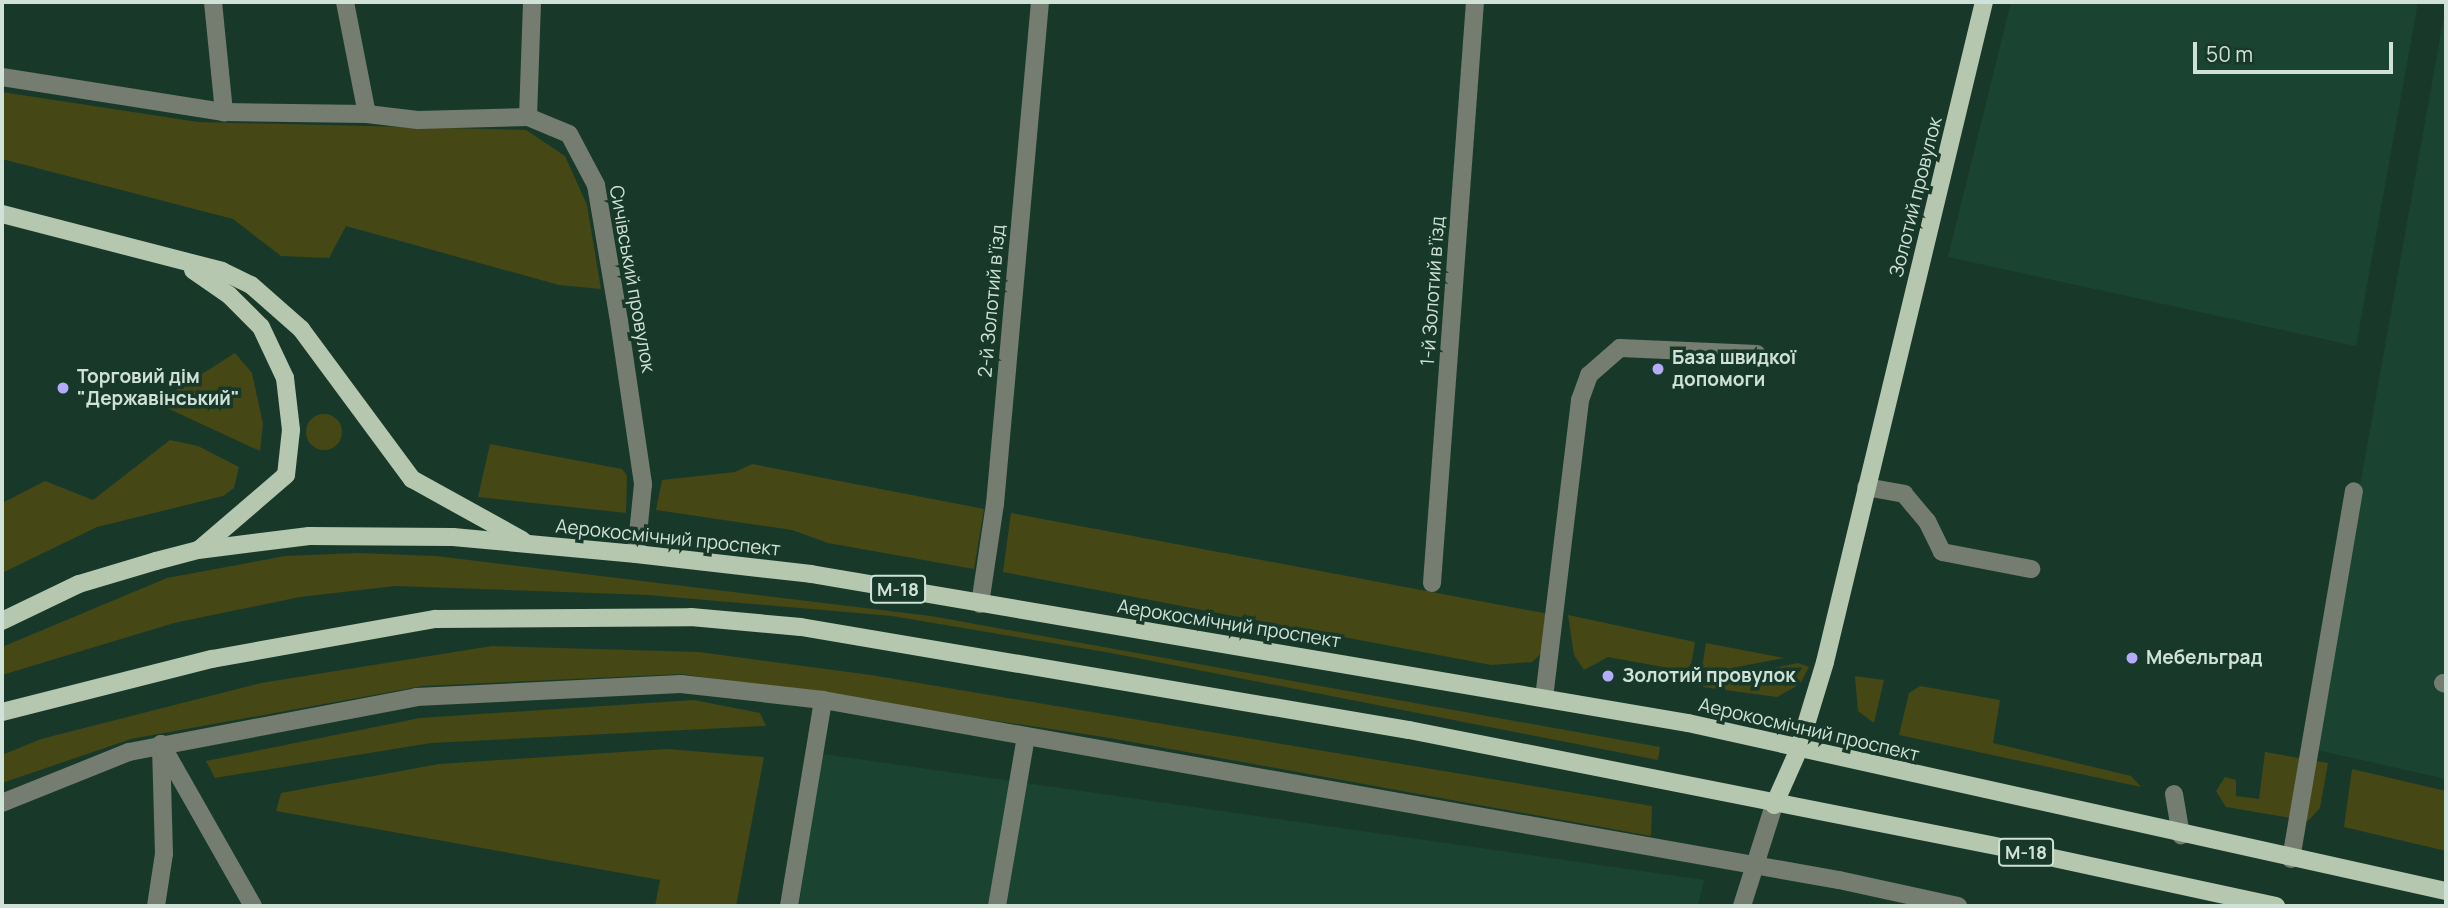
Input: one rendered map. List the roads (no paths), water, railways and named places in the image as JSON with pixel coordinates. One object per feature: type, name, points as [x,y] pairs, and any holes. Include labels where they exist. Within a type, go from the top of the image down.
[{"type":"main road","name":"Золотий провулок","points":[[1774,805],[1798,751],[1825,662],[1984,2]]},
{"type":"main road","points":[[2,214],[239,277],[269,298],[301,329],[412,479],[535,546]]},
{"type":"main road","points":[[178,261],[213,281],[261,327],[282,369],[290,403],[286,475],[198,550]]},
{"type":"main road","name":"Аерокосмічний проспект","points":[[2,621],[79,584],[198,550],[309,536],[382,535],[636,554],[811,574],[1688,723],[1798,751],[2446,891]]},
{"type":"main road","name":"М-18","points":[[2,712],[212,659],[435,619],[691,617],[800,627],[1409,730],[1774,805],[2021,850],[2276,906]]},
{"type":"street","points":[[213,2],[224,112]]},
{"type":"street","points":[[345,2],[367,114]]},
{"type":"street","points":[[2,77],[224,112],[367,114],[418,120],[528,117],[532,2]]},
{"type":"street","name":"2-й Золотий в’їзд","points":[[980,604],[995,503],[1040,2]]},
{"type":"street","name":"1-й Золотий в’їзд","points":[[1432,583],[1475,2]]},
{"type":"street","name":"Сичівський провулок","points":[[528,117],[569,134],[583,153],[596,185],[643,484],[636,554]]},
{"type":"street","points":[[1544,698],[1580,400],[1589,375],[1620,348],[1757,354]]},
{"type":"street","points":[[1866,487],[1904,494],[1927,521],[1942,552],[2031,569]]},
{"type":"street","points":[[2291,859],[2354,491]]},
{"type":"street","points":[[2,803],[129,752],[416,697],[681,684],[823,699],[1753,865],[1958,906]]},
{"type":"street","points":[[789,906],[823,699]]},
{"type":"street","points":[[996,906],[1026,736]]},
{"type":"street","points":[[156,906],[164,854],[161,744]]},
{"type":"street","points":[[161,744],[253,906]]},
{"type":"street","points":[[2174,794],[2181,835]]},
{"type":"street","points":[[1742,906],[1774,805]]},
{"type":"place","name":"База швидкої допомоги","points":[[1658,369]]},
{"type":"place","name":"Торговий дім \"Державінський\"","points":[[63,388]]},
{"type":"place","name":"Мебельград","points":[[2132,658]]},
{"type":"place","name":"Золотий провулок","points":[[1608,676]]}]
